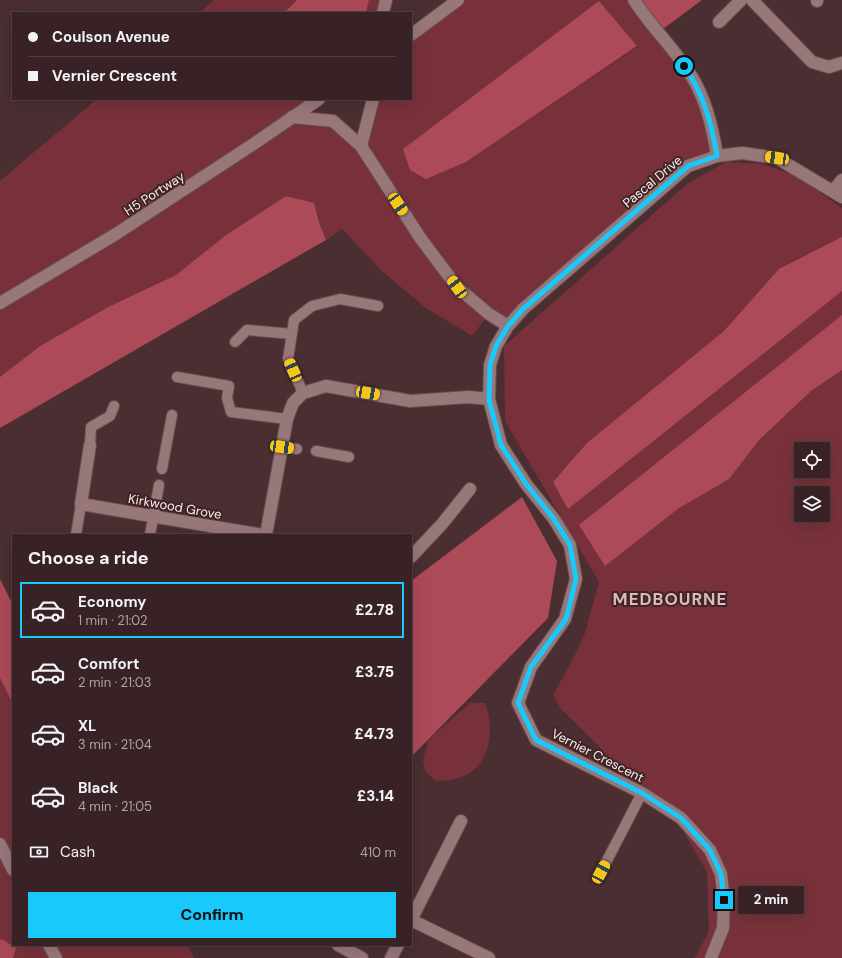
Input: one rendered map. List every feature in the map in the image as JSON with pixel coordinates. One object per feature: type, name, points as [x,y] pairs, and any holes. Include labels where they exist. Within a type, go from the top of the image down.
[{"type":"street","points":[[382,12],[386,0]]},
{"type":"street","points":[[412,35],[458,0]]},
{"type":"street","points":[[634,0],[692,77],[705,106],[714,133],[717,156]]},
{"type":"street","points":[[719,22],[741,0]]},
{"type":"street","points":[[752,0],[812,62],[829,67],[842,63]]},
{"type":"street","name":"H5 Portway","points":[[0,303],[116,234],[254,144],[318,100]]},
{"type":"street","points":[[361,146],[373,100]]},
{"type":"street","points":[[292,117],[333,121],[361,146],[421,239],[457,287],[489,314],[508,326]]},
{"type":"street","name":"Pascal Drive","points":[[508,326],[523,309],[688,166],[717,156],[742,153],[777,158],[838,194]]},
{"type":"street","points":[[838,194],[842,180]]},
{"type":"street","name":"Vernier Crescent","points":[[508,326],[496,346],[490,365],[489,400],[501,445],[526,484],[554,519],[570,545],[576,579],[566,619],[531,667],[518,703],[536,740],[642,793],[681,818],[710,850],[721,874],[724,900],[723,928],[711,958]]},
{"type":"street","points":[[304,393],[326,386],[410,401],[469,397],[489,400]]},
{"type":"street","name":"Kirkwood Grove","points":[[264,534],[287,419],[293,403],[304,393]]},
{"type":"street","points":[[81,504],[90,445]]},
{"type":"street","points":[[412,556],[442,524],[470,489]]},
{"type":"street","name":"Kirkwood Grove","points":[[81,504],[258,534]]},
{"type":"street","points":[[412,918],[461,822]]},
{"type":"street","points":[[0,844],[12,868]]},
{"type":"street","points":[[412,920],[489,958]]},
{"type":"street","points":[[50,946],[56,958]]},
{"type":"street","points":[[340,946],[362,958]]},
{"type":"street","points":[[391,958],[397,946]]},
{"type":"lane","points":[[304,393],[288,359],[294,320],[312,306],[340,298],[378,306]]},
{"type":"lane","points":[[235,342],[247,330],[292,334]]},
{"type":"lane","points":[[177,377],[229,386],[227,398],[231,412],[287,419]]},
{"type":"lane","points":[[90,445],[92,426],[110,416],[114,406]]},
{"type":"lane","points":[[162,469],[172,415]]},
{"type":"lane","points":[[282,447],[297,449]]},
{"type":"lane","points":[[316,451],[349,457]]},
{"type":"lane","points":[[150,534],[159,485]]},
{"type":"lane","points":[[76,534],[81,504]]},
{"type":"lane","points":[[601,872],[642,793]]},
{"type":"shaded area","points":[[214,0],[297,0],[285,12],[200,12]]},
{"type":"shaded area","points":[[297,0],[369,0],[366,12],[285,12]]},
{"type":"shaded area","points":[[369,0],[386,0],[383,12],[366,12]]},
{"type":"shaded area","points":[[458,0],[634,0],[692,77],[717,156],[701,161],[508,326],[489,314],[472,336],[426,308],[382,271],[342,229],[326,240],[313,203],[286,196],[226,235],[176,275],[108,307],[40,346],[0,377],[0,181],[96,100],[318,100],[292,117],[333,121],[361,146],[373,100],[412,100],[412,37]],"holes":[[[599,1],[637,47],[466,162]]]},
{"type":"shaded area","points":[[634,0],[702,0],[659,32]]},
{"type":"shaded area","points":[[599,1],[637,46],[466,162],[426,179],[410,170],[403,149]]},
{"type":"shaded area","points":[[726,162],[763,164],[797,176],[842,208],[842,958],[695,958],[709,931],[707,872],[682,829],[561,709],[553,695],[574,657],[585,633],[599,582],[505,421],[504,346],[687,184]]},
{"type":"shaded area","points":[[286,196],[314,203],[326,240],[0,428],[0,377],[40,346],[108,307],[176,275],[226,235]]},
{"type":"shaded area","points":[[842,237],[842,291],[568,509],[553,482],[587,443],[724,331],[779,269]]},
{"type":"shaded area","points":[[842,315],[842,370],[811,391],[759,440],[729,479],[679,508],[605,566],[579,525]]},
{"type":"shaded area","points":[[522,497],[557,561],[548,618],[412,756],[412,580]]},
{"type":"shaded area","points":[[0,579],[12,603],[12,702],[0,678]]},
{"type":"shaded area","points":[[0,678],[12,702],[12,946],[0,940]]},
{"type":"shaded area","points":[[470,703],[485,703],[488,714],[490,738],[483,759],[476,768],[467,775],[453,780],[436,781],[425,771],[423,761],[428,740]]},
{"type":"shaded area","points":[[2,939],[16,948],[13,958],[0,958],[0,940]]},
{"type":"shaded area","points":[[12,946],[188,946],[194,958],[13,958],[16,948]]},
{"type":"district","name":"MEDBOURNE","points":[[670,599]]},
{"type":"route","points":[[684,66],[692,77],[705,106],[714,133],[717,156],[688,166],[523,309],[508,326],[496,346],[490,365],[489,400],[501,445],[526,484],[554,519],[570,545],[576,579],[566,619],[531,667],[518,703],[536,740],[642,793],[681,818],[710,850],[721,874],[724,900]]}]
